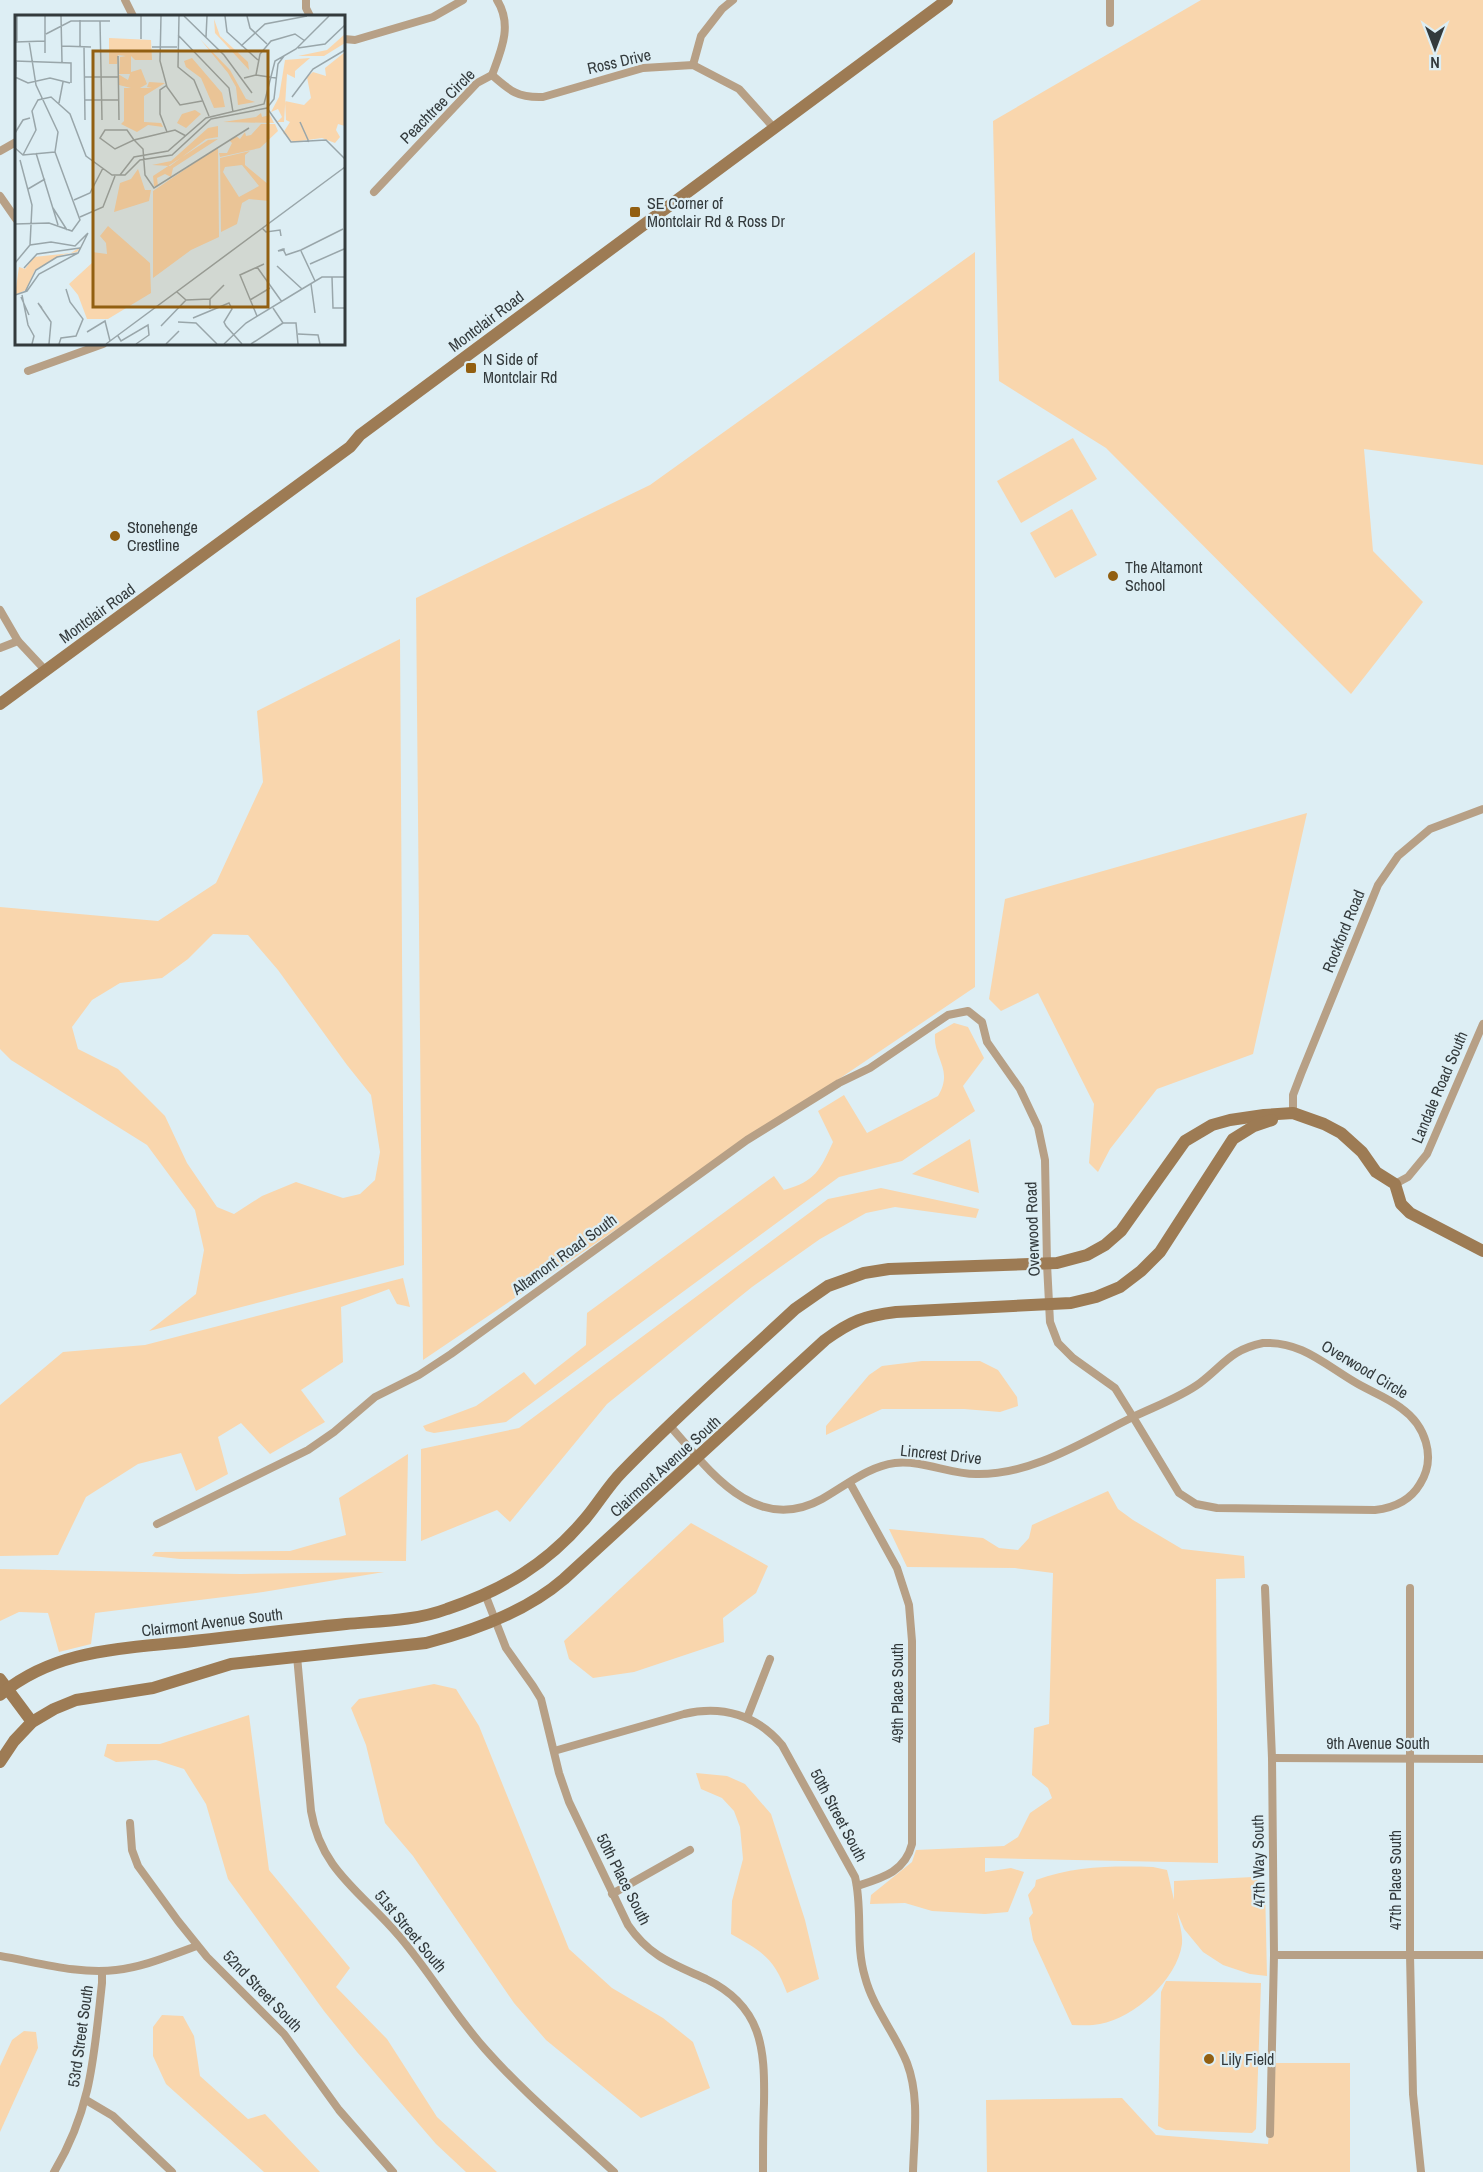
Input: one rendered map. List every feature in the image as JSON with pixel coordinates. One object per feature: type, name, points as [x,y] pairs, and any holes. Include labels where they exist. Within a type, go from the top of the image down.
[{"type":"street","points":[[125,0],[132,15]]},
{"type":"street","points":[[306,0],[306,8],[310,15]]},
{"type":"street","points":[[345,39],[355,40],[433,17],[463,0]]},
{"type":"street","name":"Peachtree Circle","points":[[374,192],[477,83],[492,75],[504,44],[505,21],[502,7],[497,0]]},
{"type":"street","points":[[733,0],[722,9],[701,36],[693,64],[739,89],[774,128]]},
{"type":"street","name":"Montclair Road","points":[[0,704],[350,447],[360,435],[947,0]]},
{"type":"street","points":[[1110,0],[1110,23]]},
{"type":"street","name":"Ross Drive","points":[[492,75],[511,91],[528,98],[543,97],[643,68],[693,64]]},
{"type":"street","points":[[0,151],[15,143]]},
{"type":"street","points":[[0,195],[15,218]]},
{"type":"street","points":[[28,371],[95,345]]},
{"type":"street","points":[[0,610],[18,641],[46,671]]},
{"type":"street","points":[[0,648],[18,641]]},
{"type":"street","name":"Rockford Road","points":[[1293,1113],[1293,1095],[1378,885],[1398,856],[1430,829],[1483,809]]},
{"type":"street","name":"Altamont Road South","points":[[157,1524],[320,1442],[375,1397],[451,1354],[747,1140],[839,1083],[870,1068],[948,1016],[968,1011],[982,1022]]},
{"type":"street","name":"Overwood Road","points":[[982,1022],[987,1042],[1020,1089],[1038,1127],[1045,1160],[1050,1322],[1058,1343],[1073,1358],[1115,1388],[1133,1417]]},
{"type":"street","name":"Landale Road South","points":[[1395,1184],[1408,1177],[1427,1154],[1483,1024]]},
{"type":"street","name":"Clairmont Avenue South","points":[[0,1762],[14,1741],[32,1722],[54,1709],[82,1698],[153,1688],[231,1664],[440,1640],[532,1602],[554,1588],[825,1340],[847,1324],[871,1315],[896,1312],[1049,1305],[1096,1297],[1120,1287],[1160,1252],[1233,1139],[1254,1126],[1293,1113]]},
{"type":"street","name":"Clairmont Avenue South","points":[[2,1688],[42,1668],[83,1654],[411,1618],[448,1609],[485,1594],[525,1574],[553,1553],[584,1520],[620,1473],[800,1305],[816,1293],[840,1281],[864,1273],[890,1269],[1047,1264],[1087,1255],[1121,1231],[1185,1141],[1212,1125],[1230,1120],[1293,1113],[1324,1124],[1341,1134],[1362,1152],[1376,1172],[1395,1184],[1401,1204],[1410,1213],[1483,1251]]},
{"type":"street","name":"Overwood Circle","points":[[1263,1343],[1281,1343],[1306,1351],[1408,1413],[1419,1426],[1427,1444],[1427,1468],[1421,1483],[1411,1496],[1383,1509],[1210,1508],[1190,1501],[1175,1488],[1133,1417],[1178,1396],[1201,1382],[1236,1352],[1263,1343]]},
{"type":"street","name":"Lincrest Drive","points":[[670,1426],[737,1496],[767,1508],[789,1509],[806,1506],[875,1469],[898,1463],[967,1474],[991,1474],[1017,1470],[1041,1462],[1133,1417]]},
{"type":"street","name":"49th Place South","points":[[850,1483],[897,1568],[909,1605],[912,1641],[912,1844],[907,1858],[897,1870],[857,1886]]},
{"type":"street","name":"47th Way South","points":[[1266,1588],[1272,1758],[1274,1955],[1269,2134]]},
{"type":"street","name":"47th Place South","points":[[1410,1588],[1410,1955],[1413,2094],[1421,2172]]},
{"type":"street","name":"50th Place South","points":[[485,1594],[511,1657],[541,1699],[569,1802],[628,1925],[649,1950],[666,1962],[725,1990],[742,2006],[754,2025],[764,2058],[763,2172]]},
{"type":"street","name":"51st Street South","points":[[297,1656],[311,1812],[316,1833],[325,1854],[339,1874],[412,1951],[465,2025],[486,2050],[614,2172]]},
{"type":"street","points":[[747,1718],[770,1659]]},
{"type":"street","points":[[2,1688],[32,1722]]},
{"type":"street","name":"50th Street South","points":[[554,1751],[695,1712],[727,1712],[747,1718],[775,1736],[789,1754],[848,1861],[857,1886],[860,1950],[864,1977],[874,2002],[903,2054],[912,2082],[915,2103],[913,2172]]},
{"type":"street","name":"9th Avenue South","points":[[1272,1758],[1483,1759]]},
{"type":"street","name":"52nd Street South","points":[[130,1823],[130,1841],[138,1866],[197,1946],[284,2034],[339,2110],[393,2172]]},
{"type":"street","points":[[612,1894],[690,1850]]},
{"type":"street","points":[[0,1956],[102,1971],[138,1966],[197,1946]]},
{"type":"street","points":[[1274,1955],[1483,1955]]},
{"type":"street","name":"53rd Street South","points":[[102,1971],[86,2100],[113,2116],[172,2172]]},
{"type":"street","points":[[54,2172],[75,2132],[86,2100]]},
{"type":"shaded area","points":[[1201,0],[1483,0],[1483,465],[1364,449],[1373,551],[1423,602],[1351,694],[1106,448],[999,381],[993,121]]},
{"type":"shaded area","points":[[975,252],[975,987],[423,1360],[416,598],[650,485]]},
{"type":"shaded area","points":[[1073,438],[1097,479],[1021,523],[997,481]]},
{"type":"shaded area","points":[[1072,509],[1097,555],[1055,578],[1030,533]]},
{"type":"shaded area","points":[[400,639],[404,1265],[149,1331],[196,1294],[204,1250],[195,1210],[147,1145],[11,1060],[0,1049],[0,907],[158,921],[216,883],[263,782],[257,711]],"holes":[[[213,934],[248,935],[278,970],[371,1095],[380,1152],[375,1180],[360,1194],[343,1198],[296,1182],[262,1196],[234,1214],[217,1207],[187,1163],[165,1116],[118,1069],[78,1049],[72,1027],[92,1000],[120,983],[162,978],[188,959]]]},
{"type":"shaded area","points":[[1307,813],[1253,1054],[1157,1089],[1110,1149],[1098,1172],[1089,1163],[1094,1104],[1038,993],[1001,1011],[989,999],[1005,899]]},
{"type":"shaded area","points":[[954,1023],[968,1027],[984,1058],[963,1086],[975,1111],[902,1161],[839,1177],[506,1422],[434,1433],[426,1431],[423,1426],[476,1406],[524,1372],[535,1385],[586,1345],[587,1313],[774,1176],[784,1190],[795,1187],[810,1178],[820,1167],[833,1142],[818,1111],[844,1095],[867,1133],[938,1096],[944,1071],[935,1043],[935,1034]]},
{"type":"shaded area","points":[[970,1139],[979,1193],[912,1174]]},
{"type":"shaded area","points":[[881,1188],[979,1209],[976,1218],[895,1207],[866,1213],[820,1239],[752,1287],[607,1404],[510,1522],[497,1510],[421,1541],[421,1449],[519,1428],[828,1199]]},
{"type":"shaded area","points":[[403,1278],[410,1307],[397,1304],[389,1289],[341,1307],[343,1362],[301,1390],[325,1422],[270,1454],[241,1423],[218,1437],[228,1474],[196,1491],[181,1453],[138,1464],[86,1497],[58,1555],[0,1556],[0,1405],[63,1352],[145,1345]]},
{"type":"shaded area","points":[[922,1361],[980,1361],[998,1370],[1017,1397],[1018,1406],[1000,1412],[964,1409],[882,1409],[826,1435],[826,1426],[869,1375],[882,1366]]},
{"type":"shaded area","points":[[408,1454],[406,1561],[180,1559],[152,1556],[155,1552],[290,1551],[346,1535],[339,1498]]},
{"type":"shaded area","points":[[1108,1491],[1118,1509],[1182,1549],[1244,1556],[1245,1578],[1216,1579],[1218,1863],[985,1858],[985,1872],[1011,1868],[1024,1872],[1008,1912],[985,1914],[932,1911],[905,1903],[870,1904],[871,1895],[912,1862],[916,1850],[1004,1846],[1018,1837],[1030,1813],[1052,1798],[1048,1788],[1032,1775],[1034,1728],[1049,1724],[1053,1573],[1015,1568],[907,1567],[889,1529],[983,1538],[999,1548],[1018,1550],[1029,1538],[1032,1525]]},
{"type":"shaded area","points":[[691,1523],[768,1566],[756,1593],[723,1618],[724,1642],[634,1672],[593,1678],[569,1659],[564,1641]]},
{"type":"shaded area","points":[[0,1569],[240,1574],[384,1572],[263,1592],[95,1613],[91,1644],[59,1652],[48,1613],[19,1612],[0,1621]]},
{"type":"shaded area","points":[[434,1684],[456,1689],[479,1726],[569,1949],[612,1988],[663,2018],[693,2042],[710,2088],[641,2118],[546,2040],[514,2003],[413,1856],[385,1823],[366,1745],[351,1708],[359,1699]]},
{"type":"shaded area","points":[[249,1715],[269,1870],[350,1968],[336,1987],[387,2039],[437,2117],[497,2172],[466,2172],[436,2144],[324,2011],[228,1879],[206,1804],[184,1769],[156,1760],[116,1762],[104,1756],[107,1744],[160,1744]]},
{"type":"shaded area","points":[[696,1773],[727,1776],[745,1784],[771,1814],[805,1920],[819,1979],[787,1993],[777,1972],[766,1957],[731,1934],[732,1901],[743,1859],[740,1827],[734,1811],[722,1798],[701,1789]]},
{"type":"shaded area","points":[[1153,1867],[1167,1870],[1174,1900],[1174,1881],[1253,1877],[1265,1886],[1267,1976],[1250,1974],[1223,1965],[1203,1952],[1184,1929],[1177,1912],[1182,1944],[1172,1971],[1163,1984],[1140,2006],[1113,2020],[1097,2025],[1072,2025],[1033,1940],[1029,1918],[1033,1913],[1028,1895],[1035,1886],[1036,1880],[1050,1875],[1079,1869]]},
{"type":"shaded area","name":"Lily Field","points":[[1166,1981],[1261,1983],[1256,2129],[1252,2133],[1166,2130],[1158,2126],[1161,1992]]},
{"type":"shaded area","points":[[162,2015],[183,2016],[194,2036],[200,2076],[248,2119],[265,2114],[320,2172],[264,2172],[166,2084],[153,2056],[153,2027]]},
{"type":"shaded area","points":[[24,2031],[36,2032],[38,2048],[0,2132],[0,2066],[12,2040]]},
{"type":"shaded area","points":[[1276,2063],[1350,2063],[1350,2172],[987,2172],[986,2100],[1122,2098],[1156,2135],[1268,2144]]},
{"type":"place","name":"SE Corner of Montclair Rd & Ross Dr","points":[[635,212]]},
{"type":"place","name":"N Side of Montclair Rd","points":[[471,368]]},
{"type":"place","name":"Stonehenge Crestline","points":[[115,536]]},
{"type":"place","name":"The Altamont School","points":[[1113,576]]},
{"type":"place","name":"Lily Field","points":[[1209,2059]]}]
